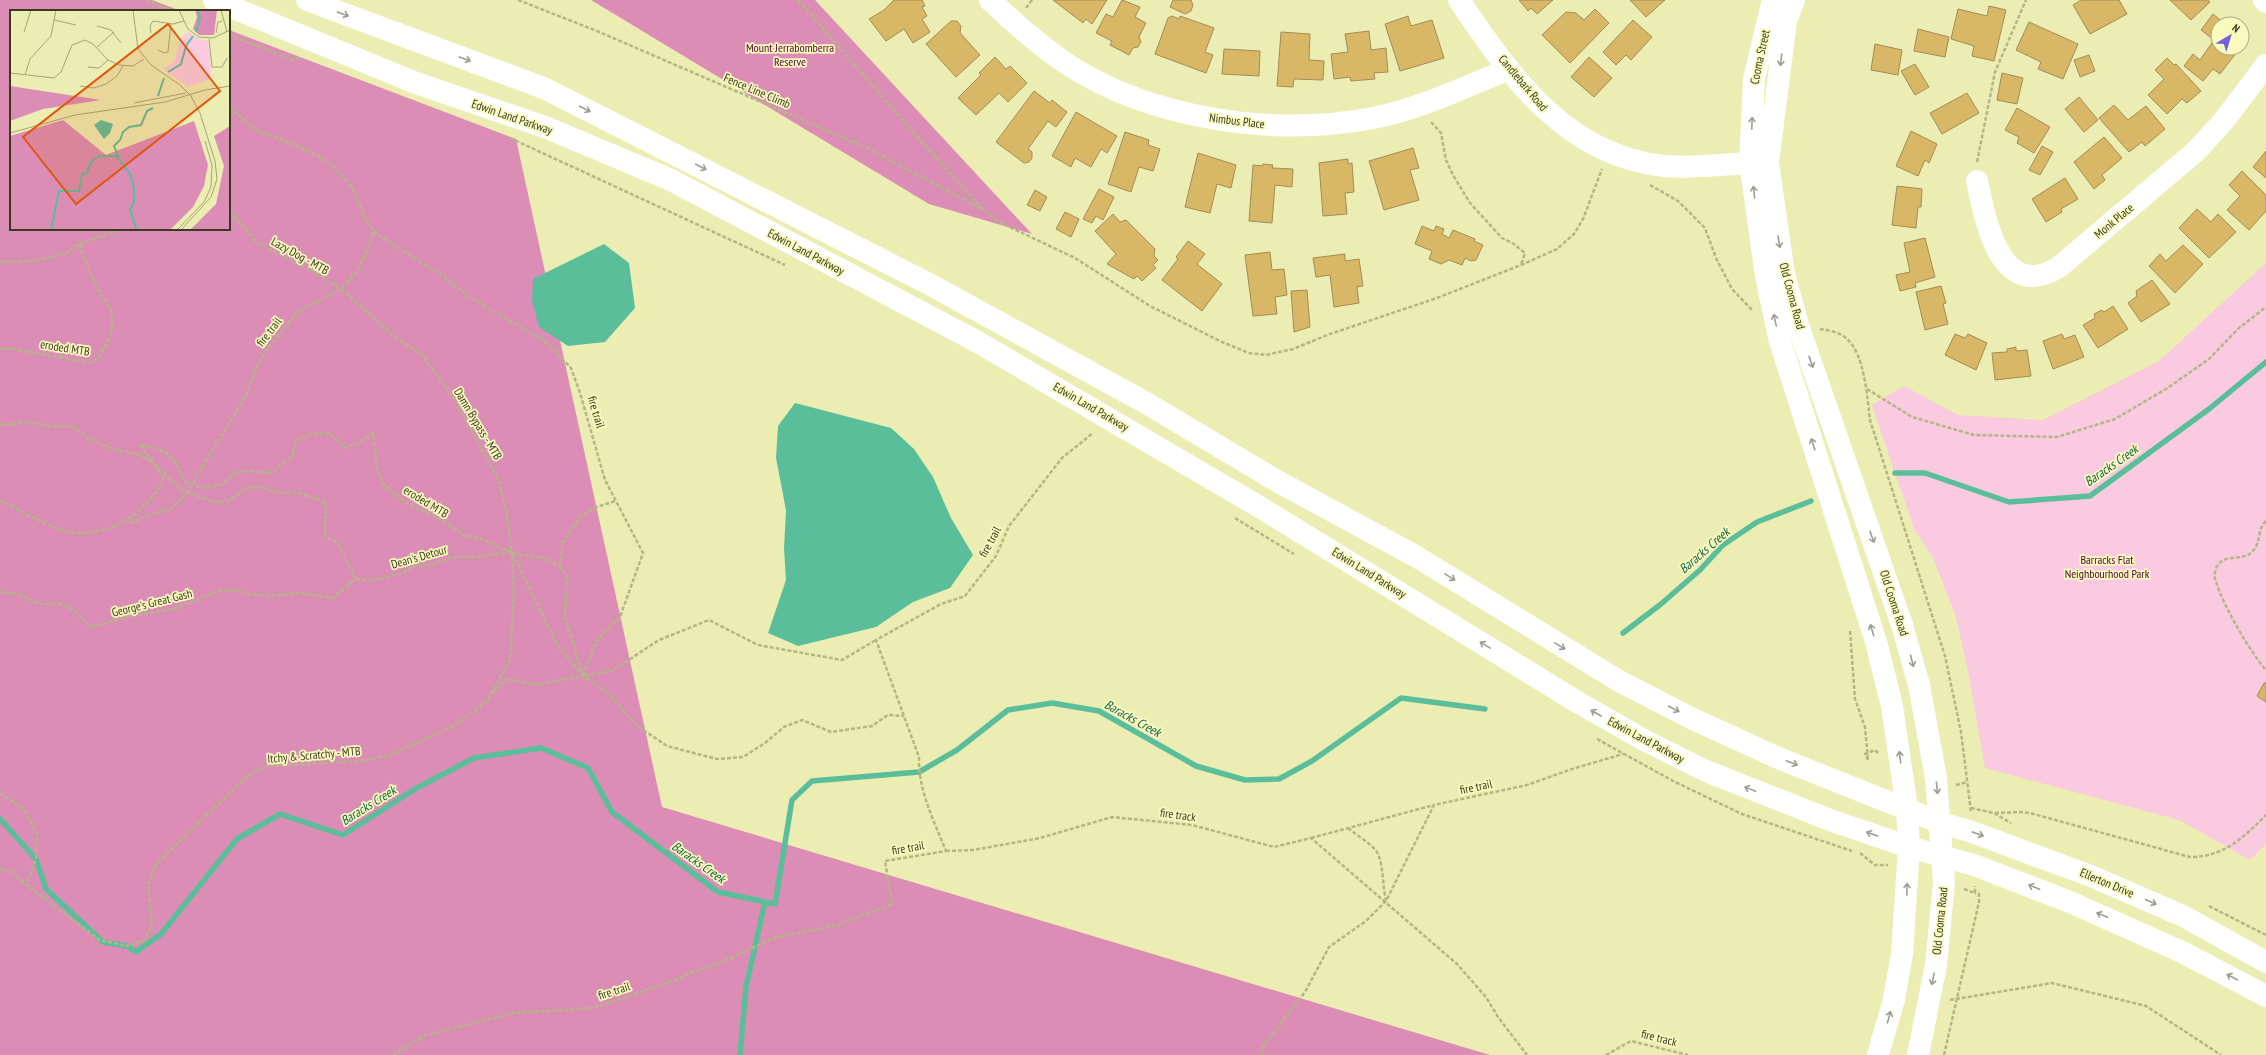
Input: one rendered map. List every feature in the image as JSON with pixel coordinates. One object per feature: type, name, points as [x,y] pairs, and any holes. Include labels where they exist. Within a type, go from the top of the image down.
[{"type":"main road","name":"Edwin Land Parkway","points":[[214,0],[416,83],[544,127],[670,180],[976,342],[1144,437],[1644,740],[1706,771],[1769,797],[1908,848],[1944,857]]},
{"type":"main road","points":[[307,0],[546,89],[931,285],[1148,404],[1277,481],[1417,557],[1619,681],[1693,720],[1776,757],[1941,823]]},
{"type":"main road","name":"Nimbus Place","points":[[990,0],[1034,40],[1067,64],[1107,86],[1160,105],[1208,118],[1252,124],[1295,126],[1372,118],[1410,108],[1509,68]]},
{"type":"main road","name":"Candlebark Road","points":[[1460,0],[1509,68],[1536,102],[1550,116],[1568,129],[1607,164],[1634,160],[1664,166],[1759,162]]},
{"type":"main road","name":"Cooma Street","points":[[1759,162],[1754,79],[1773,0]]},
{"type":"main road","name":"Cooma Street","points":[[1759,162],[1786,21],[1794,0]]},
{"type":"main road","name":"Monk Place","points":[[1977,181],[1991,239],[2002,259],[2016,271],[2027,275],[2040,276],[2050,272],[2059,267],[2195,152],[2222,123],[2266,65]]},
{"type":"main road","name":"Old Cooma Road","points":[[1759,162],[1766,276],[1779,338],[1835,509],[1876,642],[1892,706],[1907,809],[1908,848],[1902,954],[1894,999],[1878,1055]]},
{"type":"main road","name":"Old Cooma Road","points":[[1759,162],[1784,274],[1798,325],[1902,626],[1918,685],[1936,778],[1944,857],[1944,883],[1936,965],[1918,1055]]},
{"type":"main road","name":"Ellerton Drive","points":[[1941,823],[1972,832],[2091,876],[2183,916],[2266,962]]},
{"type":"main road","points":[[1944,857],[2012,879],[2130,927],[2218,970],[2266,996]]},
{"type":"path","points":[[146,0],[170,10]]},
{"type":"path","name":"Fence Line Climb","points":[[518,0],[597,31],[865,147],[984,210]]},
{"type":"path","points":[[798,0],[950,174],[984,210],[1001,223],[1074,258],[1150,306],[1235,347],[1258,354],[1274,354],[1292,349],[1330,334],[1438,298],[1521,266],[1557,249],[1574,234],[1583,219],[1607,164]]},
{"type":"path","points":[[1977,181],[1978,159],[1995,72],[2026,0]]},
{"type":"path","name":"fire trail","points":[[230,108],[255,129],[320,157],[335,168],[352,187],[366,220],[374,232],[444,277],[468,296],[546,342],[571,368],[580,393],[605,480],[643,553],[620,616],[596,641],[583,676]]},
{"type":"path","points":[[1410,108],[1428,119],[1441,132],[1446,160],[1453,175],[1470,203],[1491,227],[1502,238],[1514,244],[1525,253],[1521,266]]},
{"type":"path","points":[[1649,184],[1678,201],[1705,228],[1716,258],[1732,289],[1754,312]]},
{"type":"path","name":"Lazy Dog - MTB","points":[[230,211],[256,242],[308,268],[340,289],[368,313]]},
{"type":"path","points":[[0,262],[34,261],[51,257],[68,252],[79,244],[119,230]]},
{"type":"path","name":"fire trail","points":[[124,521],[132,524],[148,515],[170,509],[187,492],[246,395],[257,366],[285,325],[296,313],[340,289],[356,272],[369,247],[374,232]]},
{"type":"path","name":"eroded MTB","points":[[0,349],[7,348],[93,363],[104,351],[111,334],[113,318],[109,305],[98,290],[79,244]]},
{"type":"path","points":[[1866,388],[1912,417],[1974,435],[2056,437],[2115,419],[2166,389],[2208,359],[2239,328],[2266,307]]},
{"type":"path","name":"Damn Bypass - MTB","points":[[368,313],[392,335],[422,355],[455,400],[498,479],[508,528]]},
{"type":"path","points":[[1798,325],[1828,330],[1846,338],[1855,350],[1866,388],[1870,420],[1892,488]]},
{"type":"path","points":[[0,424],[9,425],[25,422],[52,426],[70,426],[87,437],[110,448],[140,455],[154,464],[187,492],[213,502],[226,502],[250,487],[264,488],[279,493],[296,492],[326,502],[325,536],[338,543],[356,579]]},
{"type":"path","name":"eroded MTB","points":[[192,484],[202,488],[221,485],[236,472],[252,471],[270,473],[293,456],[295,440],[311,434],[329,433],[346,448],[358,443],[373,433],[377,468],[383,484],[408,504],[439,518],[463,535],[481,539],[512,552]]},
{"type":"path","name":"fire trail","points":[[394,1055],[423,1036],[514,1013],[592,1008],[663,984],[733,957],[776,937],[838,925],[892,904],[885,861],[946,851],[925,799],[919,772],[919,758],[876,640],[941,604],[965,596],[996,556],[1009,526],[1062,458],[1093,433]]},
{"type":"path","points":[[0,500],[62,530],[82,534],[117,526],[136,514],[155,497],[164,480],[140,445],[157,447],[171,456],[185,482],[192,484]]},
{"type":"path","points":[[560,567],[564,542],[581,516],[594,508],[615,501]]},
{"type":"path","points":[[2266,521],[2261,528],[2255,550],[2247,555],[2221,562],[2216,568],[2215,576],[2229,609],[2266,670]]},
{"type":"path","name":"Itchy & Scratchy - MTB","points":[[0,868],[11,872],[26,885],[100,940],[127,946],[145,940],[152,925],[148,886],[156,864],[250,774],[268,766],[360,760],[391,755],[457,724],[488,700],[510,660],[514,591],[512,552],[508,528]]},
{"type":"path","points":[[512,552],[545,558],[560,567],[567,577],[565,618],[583,676]]},
{"type":"path","points":[[512,552],[557,645],[583,676],[609,694],[636,725],[667,746],[717,759],[743,757],[765,743],[784,728],[802,720],[831,732],[872,726],[888,715],[904,716]]},
{"type":"path","name":"Dean's Detour","points":[[356,579],[375,580],[408,571],[413,566],[431,565],[452,557],[474,557],[512,552]]},
{"type":"path","name":"George's Great Gash","points":[[0,592],[18,594],[39,604],[61,604],[72,609],[89,626],[104,624],[125,617],[173,609],[219,592],[236,590],[250,594],[269,596],[303,593],[332,598],[356,579]]},
{"type":"path","points":[[490,695],[508,679],[536,686],[612,671],[659,640],[709,620],[758,645],[842,660],[876,640]]},
{"type":"path","points":[[1867,743],[1868,759],[1868,760],[1865,754],[1875,750],[1879,757]]},
{"type":"path","name":"fire trail","points":[[1348,828],[1434,805],[1527,785],[1572,769],[1623,754]]},
{"type":"path","points":[[1956,785],[1967,782]]},
{"type":"path","points":[[0,793],[24,809],[38,833],[36,858],[26,885]]},
{"type":"path","points":[[1262,1055],[1263,1046],[1305,992],[1329,947],[1366,921],[1386,901],[1434,805]]},
{"type":"path","points":[[1994,813],[2030,813],[2190,857],[2207,856],[2226,850],[2240,841],[2266,815]]},
{"type":"path","name":"fire track","points":[[946,851],[973,850],[1040,838],[1112,817],[1192,825],[1274,847],[1348,828]]},
{"type":"path","points":[[1348,828],[1376,851],[1382,870],[1382,883],[1386,901]]},
{"type":"path","points":[[1311,838],[1386,901],[1399,916],[1444,951],[1474,981],[1527,1055]]},
{"type":"path","points":[[1944,1055],[1979,902],[1979,894],[1975,893]]},
{"type":"path","points":[[1972,996],[2052,983],[2146,1006],[2221,1055]]},
{"type":"path","name":"fire track","points":[[1606,1055],[1631,1041],[1688,1055]]},
{"type":"green space","points":[[0,0],[152,0],[178,10],[10,10],[10,230],[230,230],[230,30],[516,139],[662,807],[1490,1055],[0,1055]]},
{"type":"green space","name":"Mount Jerrabomberra Reserve","points":[[591,0],[815,0],[1032,234],[929,204]]},
{"type":"green space","name":"Barracks Flat Neighbourhood Park","points":[[2266,263],[2266,844],[2250,860],[2179,820],[1985,768],[1968,672],[1956,617],[1933,558],[1914,529],[1872,405],[1904,386],[1958,415],[2043,420],[2159,361]]},
{"type":"shaded area","points":[[604,244],[629,263],[635,308],[605,342],[568,346],[539,327],[532,301],[533,279]]},
{"type":"shaded area","points":[[795,403],[891,428],[914,449],[933,477],[951,518],[973,555],[950,588],[913,602],[876,627],[798,646],[768,633],[786,580],[784,548],[786,510],[776,458],[778,426]]},
{"type":"building","points":[[894,0],[922,0],[925,6],[922,7],[927,16],[922,19],[930,32],[913,43],[904,29],[886,41],[869,19],[884,10]]},
{"type":"building","points":[[1053,0],[1107,0],[1092,24],[1086,19],[1083,23]]},
{"type":"building","points":[[1122,0],[1140,7],[1135,17],[1146,23],[1139,37],[1141,42],[1138,47],[1133,48],[1129,55],[1110,45],[1112,41],[1096,33],[1106,14],[1113,17]]},
{"type":"building","points":[[1173,0],[1191,0],[1193,5],[1191,11],[1185,14],[1170,7]]},
{"type":"building","points":[[1519,0],[1553,0],[1537,14],[1531,8],[1528,11]]},
{"type":"building","points":[[1630,0],[1665,0],[1646,17]]},
{"type":"building","points":[[2081,0],[2119,0],[2127,14],[2090,34],[2073,5]]},
{"type":"building","points":[[2170,0],[2208,0],[2210,2],[2191,20]]},
{"type":"building","points":[[1989,6],[2006,10],[1994,61],[1972,56],[1974,46],[1951,39],[1958,9],[1987,16]]},
{"type":"building","points":[[1595,9],[1609,23],[1570,63],[1542,35],[1566,12],[1576,13],[1584,20]]},
{"type":"building","points":[[1172,16],[1179,19],[1180,16],[1214,28],[1205,52],[1213,55],[1206,73],[1155,54],[1168,18]]},
{"type":"building","points":[[1408,16],[1411,26],[1432,20],[1444,58],[1400,71],[1385,24]]},
{"type":"building","points":[[2210,18],[2210,37],[2201,30]]},
{"type":"building","points":[[1633,20],[1652,37],[1631,60],[1626,55],[1616,65],[1603,52]]},
{"type":"building","points":[[951,21],[957,21],[961,26],[960,33],[980,55],[956,77],[926,44]]},
{"type":"building","points":[[2029,22],[2078,44],[2063,79],[2038,69],[2041,62],[2016,50]]},
{"type":"building","points":[[1918,29],[1949,37],[1945,57],[1914,51]]},
{"type":"building","points":[[1369,31],[1371,50],[1386,48],[1388,72],[1374,73],[1375,79],[1351,81],[1350,77],[1334,79],[1331,54],[1348,52],[1345,34]]},
{"type":"building","points":[[1281,32],[1310,34],[1309,60],[1324,61],[1323,80],[1294,79],[1293,87],[1277,86]]},
{"type":"building","points":[[1875,44],[1902,50],[1898,75],[1871,70]]},
{"type":"building","points":[[2210,46],[2210,56],[2234,56],[2220,74],[2213,69],[2203,81],[2184,66],[2193,54],[2200,60]]},
{"type":"building","points":[[1224,49],[1260,51],[1259,76],[1222,74]]},
{"type":"building","points":[[2089,55],[2095,71],[2080,77],[2074,60]]},
{"type":"building","points":[[995,57],[1006,69],[1010,66],[1027,83],[1008,102],[999,93],[976,115],[958,98],[981,75],[979,73]]},
{"type":"building","points":[[1589,57],[1612,78],[1594,97],[1571,77]]},
{"type":"building","points":[[2167,58],[2174,65],[2176,64],[2201,91],[2187,103],[2182,99],[2167,114],[2148,95],[2164,79],[2155,70]]},
{"type":"building","points":[[1915,64],[1929,87],[1915,95],[1901,71]]},
{"type":"building","points":[[2002,73],[2023,78],[2017,104],[1997,100]]},
{"type":"building","points":[[1034,91],[1050,103],[1052,100],[1067,112],[1056,127],[1048,121],[1028,149],[1032,152],[1032,158],[1029,162],[1024,163],[996,142]]},
{"type":"building","points":[[1967,93],[1979,113],[1942,134],[1930,113]]},
{"type":"building","points":[[2079,97],[2098,120],[2084,132],[2065,109]]},
{"type":"building","points":[[2114,105],[2128,120],[2146,106],[2165,129],[2145,146],[2142,142],[2129,152],[2099,118]]},
{"type":"building","points":[[2017,108],[2050,127],[2034,153],[2017,143],[2019,137],[2005,130]]},
{"type":"building","points":[[1076,112],[1117,136],[1107,153],[1101,149],[1091,167],[1075,158],[1071,167],[1052,156]]},
{"type":"building","points":[[1911,131],[1937,144],[1929,163],[1925,160],[1918,176],[1896,166]]},
{"type":"building","points":[[1125,132],[1149,140],[1148,145],[1160,149],[1153,171],[1139,167],[1131,192],[1108,184]]},
{"type":"building","points":[[2104,137],[2122,158],[2102,175],[2105,180],[2094,189],[2074,162]]},
{"type":"building","points":[[2042,146],[2053,152],[2040,175],[2029,170]]},
{"type":"building","points":[[1413,148],[1419,168],[1410,170],[1419,200],[1384,210],[1369,161]]},
{"type":"building","points":[[2266,151],[2266,178],[2253,167]]},
{"type":"building","points":[[1198,153],[1236,165],[1231,188],[1217,184],[1210,213],[1185,207]]},
{"type":"building","points":[[1348,159],[1348,164],[1352,163],[1354,192],[1345,193],[1347,214],[1323,216],[1319,163]]},
{"type":"building","points":[[1263,164],[1273,165],[1272,168],[1293,169],[1292,187],[1275,185],[1272,223],[1249,221],[1253,165],[1262,166]]},
{"type":"building","points":[[2242,171],[2266,195],[2266,211],[2249,230],[2227,210],[2240,196],[2229,185]]},
{"type":"building","points":[[2065,178],[2078,199],[2061,209],[2062,212],[2046,222],[2032,199]]},
{"type":"building","points":[[1897,186],[1922,189],[1921,207],[1918,207],[1916,228],[1892,225]]},
{"type":"building","points":[[1099,189],[1114,197],[1103,220],[1096,216],[1092,223],[1083,219]]},
{"type":"building","points":[[1035,190],[1047,197],[1040,211],[1027,205]]},
{"type":"building","points":[[2197,209],[2211,222],[2218,214],[2236,232],[2209,258],[2179,228]]},
{"type":"building","points":[[1065,212],[1079,219],[1071,237],[1056,229]]},
{"type":"building","points":[[1113,214],[1120,222],[1126,220],[1155,249],[1154,256],[1158,260],[1153,265],[1156,268],[1142,281],[1137,276],[1134,279],[1107,264],[1116,254],[1095,231]]},
{"type":"building","points":[[1422,226],[1434,231],[1436,226],[1444,229],[1442,234],[1449,238],[1453,230],[1475,239],[1474,241],[1483,245],[1476,260],[1471,261],[1465,258],[1462,265],[1449,260],[1441,264],[1429,259],[1432,251],[1415,244]]},
{"type":"building","points":[[1925,238],[1935,277],[1915,283],[1916,287],[1900,291],[1896,275],[1910,272],[1904,243]]},
{"type":"building","points":[[1188,241],[1205,254],[1197,264],[1222,284],[1202,311],[1162,280],[1178,259],[1176,257]]},
{"type":"building","points":[[2183,245],[2203,264],[2175,293],[2149,266],[2160,254],[2166,261]]},
{"type":"building","points":[[1270,252],[1272,270],[1284,269],[1287,295],[1275,297],[1277,314],[1253,316],[1245,255]]},
{"type":"building","points":[[1345,254],[1345,261],[1359,259],[1363,286],[1357,287],[1359,303],[1334,307],[1330,275],[1316,277],[1313,258]]},
{"type":"building","points":[[2152,280],[2170,304],[2141,322],[2128,303],[2137,296],[2136,291]]},
{"type":"building","points":[[1941,286],[1946,303],[1943,304],[1948,324],[1925,330],[1916,292]]},
{"type":"building","points":[[1307,290],[1310,327],[1294,332],[1291,291]]},
{"type":"building","points":[[2113,306],[2128,329],[2098,348],[2083,325],[2095,318],[2094,314],[2102,310],[2104,312]]},
{"type":"building","points":[[1955,334],[1965,338],[1968,334],[1987,343],[1976,370],[1945,355]]},
{"type":"building","points":[[2062,334],[2064,339],[2075,335],[2084,357],[2053,369],[2043,341]]},
{"type":"building","points":[[2016,347],[2016,351],[2027,350],[2031,376],[1995,380],[1992,353],[2007,352],[2007,349]]},
{"type":"building","points":[[2264,683],[2266,683],[2266,702],[2257,696]]},
{"type":"waterway","name":"Baracks Creek","points":[[1895,473],[1925,473],[2009,502],[2090,496],[2209,409],[2266,362]]},
{"type":"waterway","name":"Baracks Creek","points":[[1623,633],[1661,604],[1700,570],[1723,545],[1757,522],[1811,501]]},
{"type":"waterway","name":"Baracks Creek","points":[[0,819],[36,859],[46,889],[103,942],[127,946],[136,952],[161,934],[237,839],[280,814],[343,835],[415,789],[474,758],[541,748],[588,768],[612,812],[718,892],[775,904],[792,800],[812,781],[919,772],[957,750],[1008,710],[1052,703],[1099,711],[1196,766],[1245,780],[1279,779],[1312,761],[1401,698],[1485,709]]},
{"type":"waterway","points":[[740,1055],[746,987],[765,902]]}]
